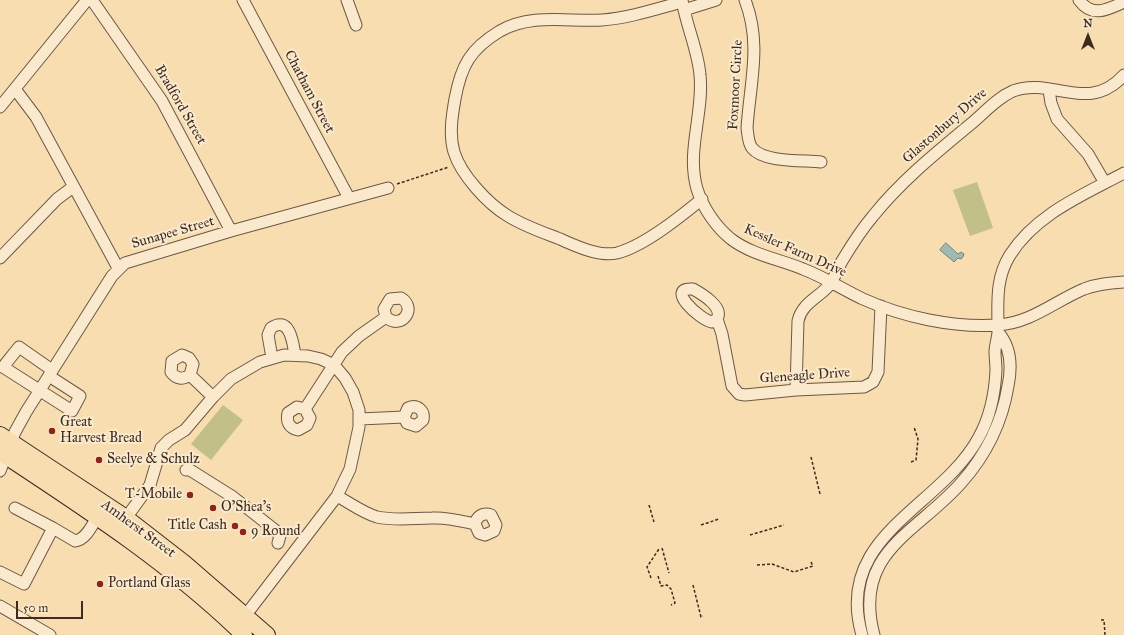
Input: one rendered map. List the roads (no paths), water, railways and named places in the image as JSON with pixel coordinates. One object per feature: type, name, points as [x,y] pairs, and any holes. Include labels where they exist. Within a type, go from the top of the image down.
[{"type":"highway","name":"Amherst Street","points":[[4,446],[168,569],[216,609],[244,635]]},
{"type":"highway","name":"Amherst Street","points":[[4,446],[126,518],[184,563],[267,635]]},
{"type":"street","points":[[0,107],[87,0]]},
{"type":"street","name":"Bradford Street","points":[[92,0],[134,57],[162,101],[231,231]]},
{"type":"street","name":"Chatham Street","points":[[243,0],[349,198]]},
{"type":"street","points":[[347,0],[356,25]]},
{"type":"street","points":[[702,199],[679,217],[635,246],[616,253],[605,254],[526,226],[507,216],[476,187],[458,163],[454,151],[452,130],[459,78],[469,59],[492,37],[510,27],[530,20],[603,20],[634,15],[682,4],[716,0]]},
{"type":"street","name":"Foxmoor Circle","points":[[745,0],[753,26],[755,47],[755,62],[747,128],[751,148],[759,155],[821,162]]},
{"type":"street","points":[[1079,0],[1087,9],[1098,12],[1124,2]]},
{"type":"street","name":"Kessler Farm Drive","points":[[682,4],[700,75],[693,150],[694,173],[702,199],[714,222],[739,245],[801,268],[865,300],[881,306],[933,320],[998,329],[1029,318],[1085,288],[1104,283],[1124,282]]},
{"type":"street","name":"Glastonbury Drive","points":[[796,390],[799,316],[805,307],[824,291],[831,282],[843,260],[872,217],[930,156],[1003,96],[1023,88],[1091,94],[1110,88],[1124,75]]},
{"type":"street","points":[[15,89],[36,117],[118,268]]},
{"type":"street","points":[[1049,90],[1051,102],[1057,119],[1088,154],[1105,183]]},
{"type":"street","points":[[862,635],[858,601],[860,580],[867,560],[885,534],[948,478],[962,462],[979,437],[993,397],[998,329],[997,299],[1000,278],[1007,260],[1017,244],[1048,215],[1124,173]]},
{"type":"street","points":[[0,258],[57,199],[73,187]]},
{"type":"street","name":"Sunapee Street","points":[[0,471],[4,446],[118,268],[131,260],[388,188]]},
{"type":"street","name":"Gleneagle Drive","points":[[717,319],[722,334],[732,386],[735,390],[745,395],[796,390],[864,388],[873,382],[878,372],[881,306]]},
{"type":"street","points":[[305,409],[347,347],[386,317]]},
{"type":"street","points":[[272,358],[268,335],[271,328],[278,325],[286,327],[291,332],[295,355]]},
{"type":"street","points":[[874,635],[870,621],[870,600],[879,565],[891,548],[905,533],[960,484],[978,463],[991,440],[1003,408],[1010,372],[1008,345],[998,329]]},
{"type":"street","points":[[19,347],[80,396],[72,411],[40,391],[3,367],[19,347]]},
{"type":"street","points":[[126,518],[150,485],[161,448],[169,440],[185,430],[213,397],[240,373],[260,362],[272,358],[295,355],[321,359],[334,366],[345,378],[357,400],[360,420],[350,469],[337,496],[245,616]]},
{"type":"street","points":[[190,375],[213,397]]},
{"type":"street","points":[[360,420],[404,417]]},
{"type":"street","points":[[186,470],[190,470],[233,497],[275,530],[280,536],[278,542]]},
{"type":"street","points":[[337,496],[361,510],[377,516],[401,520],[442,518],[475,524]]},
{"type":"street","points":[[15,508],[75,541],[83,538],[98,516]]},
{"type":"street","points":[[0,572],[24,584],[52,528]]},
{"type":"street","points":[[0,606],[50,635]]},
{"type":"water","points":[[946,243],[958,254],[961,252],[964,254],[963,257],[961,259],[958,258],[954,262],[940,250]]},
{"type":"place","name":"Great Harvest Bread","points":[[52,431]]},
{"type":"place","name":"Seelye & Schulz","points":[[99,460]]},
{"type":"place","name":"T-Mobile","points":[[190,495]]},
{"type":"place","name":"O'Shea's","points":[[213,508]]},
{"type":"place","name":"Title Cash","points":[[235,526]]},
{"type":"place","name":"9 Round","points":[[243,532]]},
{"type":"place","name":"Portland Glass","points":[[100,584]]}]
